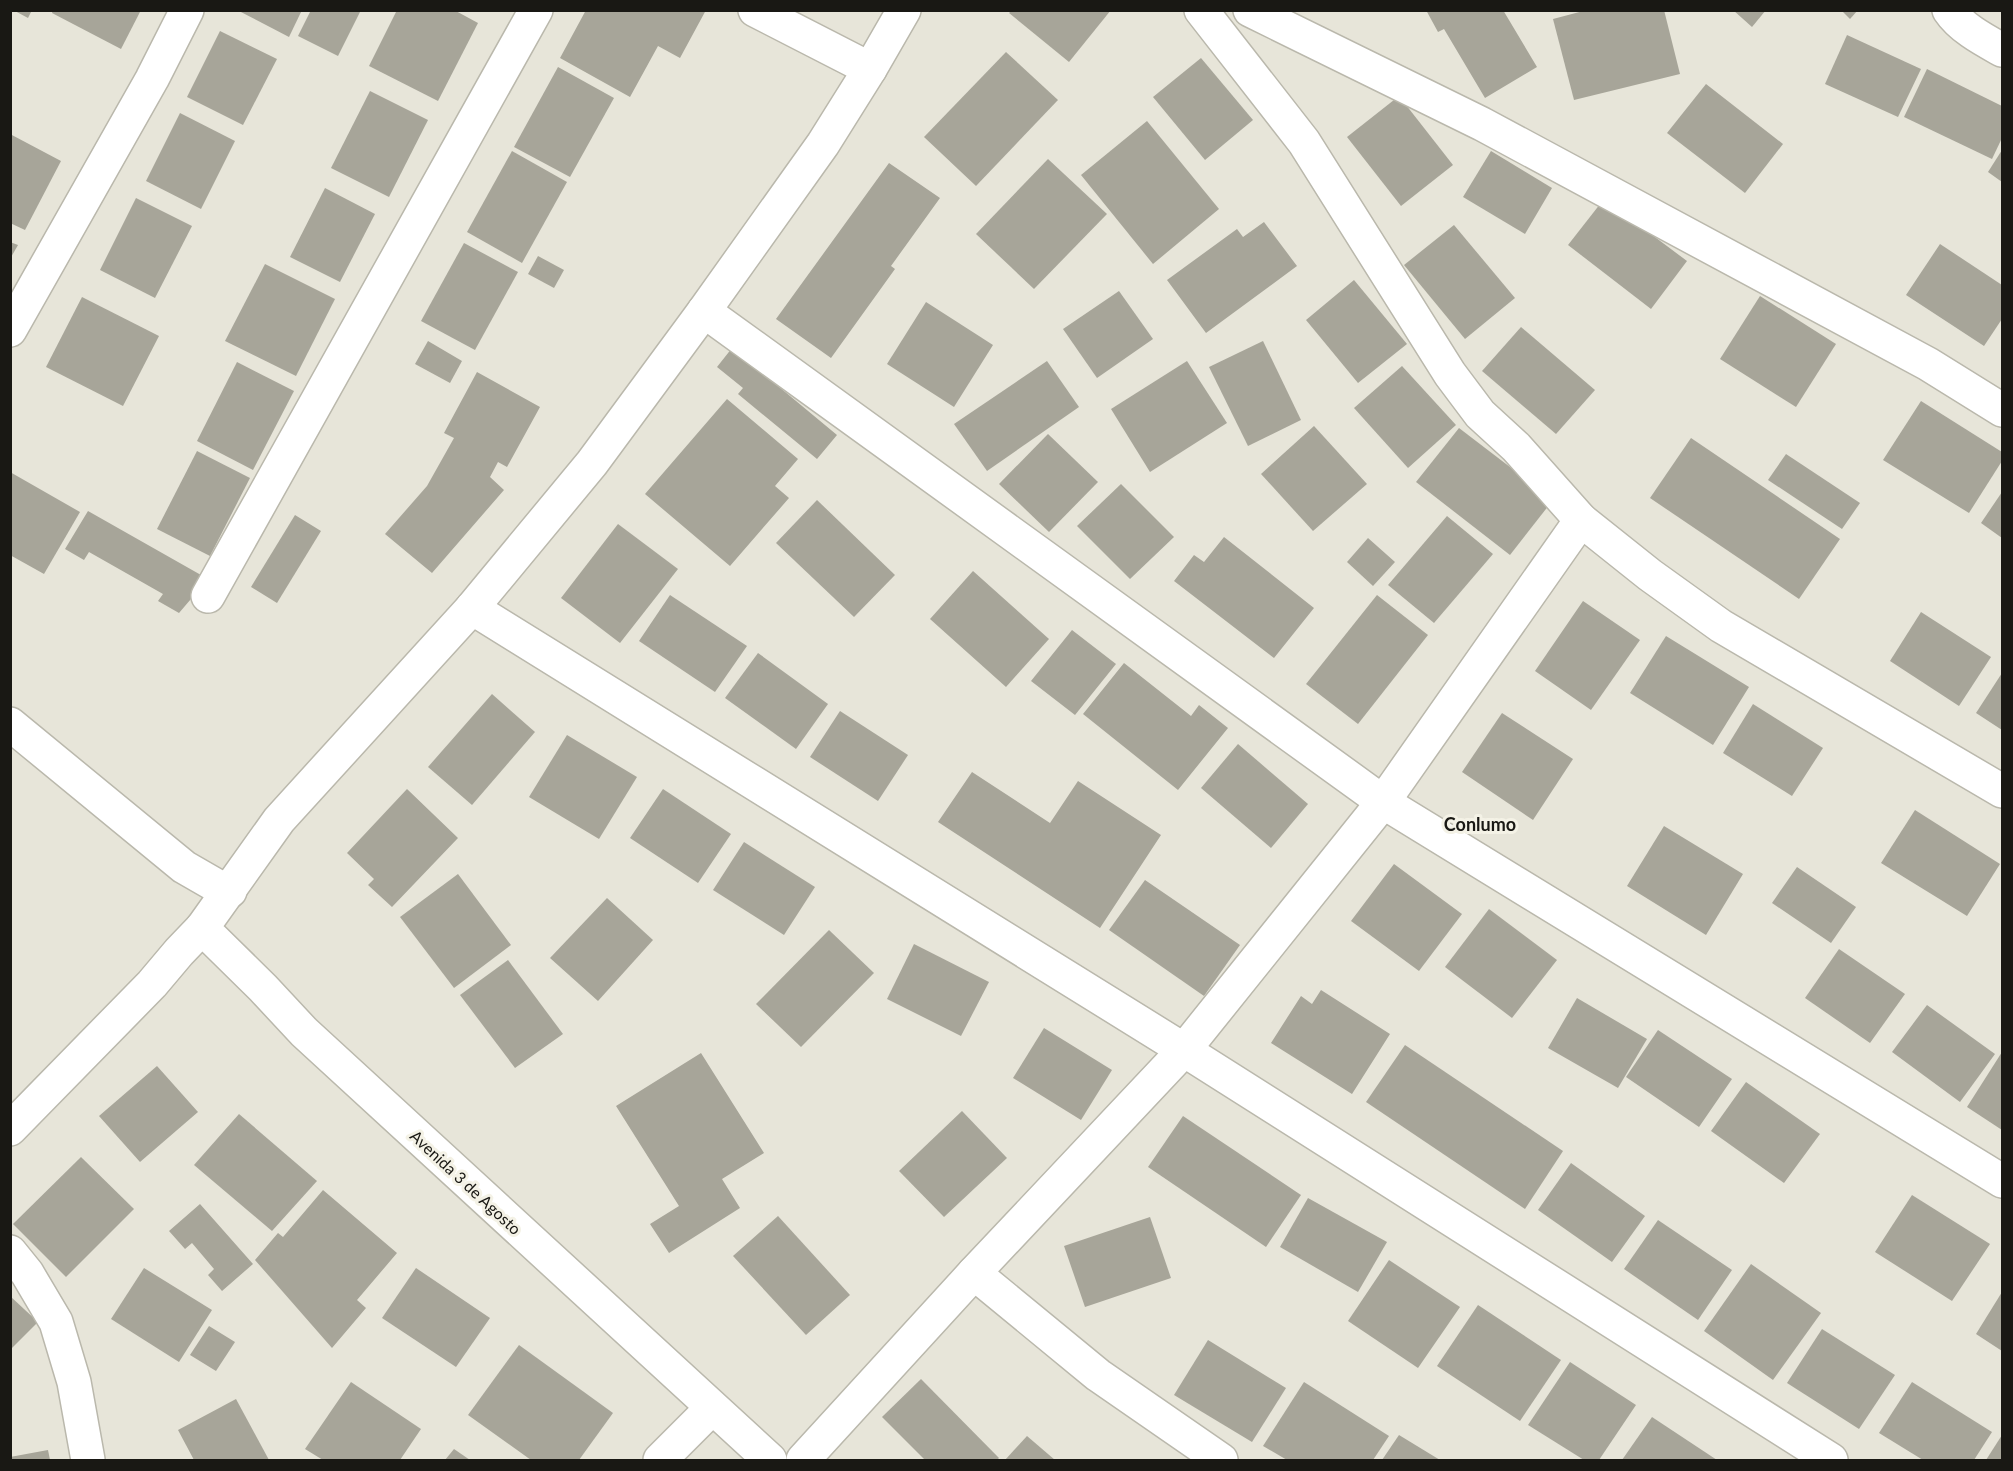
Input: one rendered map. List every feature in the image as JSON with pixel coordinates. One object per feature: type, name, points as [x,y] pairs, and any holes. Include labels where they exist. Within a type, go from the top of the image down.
[{"type":"street","points":[[10,330],[152,79],[187,10]]},
{"type":"street","points":[[208,596],[536,10]]},
{"type":"street","points":[[755,10],[870,69]]},
{"type":"street","points":[[10,1129],[152,984],[202,928],[279,820],[472,608],[592,463],[823,144],[904,10]]},
{"type":"street","points":[[1201,10],[1304,142],[1450,374],[1479,414],[1516,447],[1581,520],[1650,575],[1721,626],[2002,791]]},
{"type":"street","points":[[1250,10],[1482,124],[1928,364],[2002,410]]},
{"type":"street","points":[[1949,10],[1953,16],[1980,37],[2002,50]]},
{"type":"street","points":[[704,311],[1383,802],[2002,1181]]},
{"type":"street","points":[[803,1461],[974,1273],[1184,1050],[1383,802],[1581,520]]},
{"type":"street","points":[[472,608],[1184,1050],[1831,1461]]},
{"type":"street","points":[[10,724],[184,867],[230,891]]},
{"type":"street","name":"Avenida 3 de Agosto","points":[[202,928],[304,1032],[770,1461]]},
{"type":"street","points":[[10,1252],[27,1273],[57,1322],[74,1382],[88,1461]]},
{"type":"street","points":[[974,1273],[1098,1375],[1221,1461]]},
{"type":"street","points":[[660,1461],[712,1408]]},
{"type":"building","points":[[13,10],[32,10],[28,18]]},
{"type":"building","points":[[53,10],[141,10],[121,49],[52,13]]},
{"type":"building","points":[[237,10],[302,10],[289,37]]},
{"type":"building","points":[[311,10],[361,10],[338,56],[298,36]]},
{"type":"building","points":[[397,10],[454,10],[478,23],[438,101],[369,66]]},
{"type":"building","points":[[586,10],[653,10],[657,12],[658,10],[706,10],[680,58],[658,46],[630,97],[560,58]]},
{"type":"building","points":[[1012,10],[1111,10],[1069,62],[1009,13]]},
{"type":"building","points":[[1426,10],[1503,10],[1537,67],[1485,98],[1444,29],[1438,32]]},
{"type":"building","points":[[1587,10],[1664,10],[1680,74],[1574,100],[1553,19]]},
{"type":"building","points":[[1733,10],[1766,10],[1752,27]]},
{"type":"building","points":[[1841,10],[1858,10],[1850,19]]},
{"type":"building","points":[[220,31],[277,59],[243,125],[187,97]]},
{"type":"building","points":[[1847,35],[1921,69],[1898,117],[1825,84]]},
{"type":"building","points":[[1006,52],[1058,100],[976,186],[924,137]]},
{"type":"building","points":[[1201,58],[1253,120],[1205,160],[1153,97]]},
{"type":"building","points":[[558,67],[614,98],[570,177],[514,147]]},
{"type":"building","points":[[1927,69],[2002,106],[2002,138],[1992,159],[1904,117]]},
{"type":"building","points":[[1706,84],[1783,144],[1745,193],[1667,133]]},
{"type":"building","points":[[370,91],[428,120],[389,197],[331,168]]},
{"type":"building","points":[[1399,96],[1453,165],[1401,206],[1347,137]]},
{"type":"building","points":[[180,113],[235,141],[201,209],[146,181]]},
{"type":"building","points":[[1147,121],[1219,209],[1153,264],[1081,175]]},
{"type":"building","points":[[10,134],[61,161],[25,230],[10,223]]},
{"type":"building","points":[[2002,150],[2002,182],[1988,172]]},
{"type":"building","points":[[512,151],[567,182],[522,263],[467,232]]},
{"type":"building","points":[[1491,151],[1552,188],[1525,234],[1463,197]]},
{"type":"building","points":[[1048,159],[1107,214],[1034,289],[976,234]]},
{"type":"building","points":[[889,163],[940,198],[891,266],[895,269],[831,358],[776,319]]},
{"type":"building","points":[[325,188],[375,214],[340,282],[290,257]]},
{"type":"building","points":[[136,198],[192,226],[155,298],[100,270]]},
{"type":"building","points":[[1604,199],[1687,261],[1651,309],[1568,245]]},
{"type":"building","points":[[1264,222],[1297,266],[1206,333],[1167,280],[1237,229],[1243,237]]},
{"type":"building","points":[[1454,225],[1515,298],[1465,339],[1404,265]]},
{"type":"building","points":[[10,242],[18,245],[10,259]]},
{"type":"building","points":[[464,243],[518,272],[475,350],[421,321]]},
{"type":"building","points":[[1940,244],[2002,285],[2002,319],[1984,346],[1906,295]]},
{"type":"building","points":[[538,256],[564,270],[554,288],[528,274]]},
{"type":"building","points":[[265,264],[335,299],[296,376],[225,341]]},
{"type":"building","points":[[1354,280],[1407,344],[1358,383],[1306,320]]},
{"type":"building","points":[[1119,291],[1153,339],[1097,378],[1063,329]]},
{"type":"building","points":[[1760,296],[1836,344],[1796,407],[1720,359]]},
{"type":"building","points":[[82,297],[159,336],[123,406],[46,367]]},
{"type":"building","points":[[926,302],[993,345],[954,407],[887,364]]},
{"type":"building","points":[[1521,327],[1595,390],[1556,434],[1482,371]]},
{"type":"building","points":[[428,341],[462,361],[450,383],[415,364]]},
{"type":"building","points":[[1263,341],[1301,420],[1248,446],[1209,367]]},
{"type":"building","points":[[732,348],[837,435],[817,459],[738,394],[743,388],[717,367]]},
{"type":"building","points":[[1047,361],[1079,407],[987,471],[954,424]]},
{"type":"building","points":[[1187,361],[1227,423],[1150,472],[1111,409]]},
{"type":"building","points":[[237,362],[294,391],[253,470],[197,441]]},
{"type":"building","points":[[1402,366],[1456,425],[1408,468],[1354,408]]},
{"type":"building","points":[[477,372],[540,407],[507,467],[498,462],[490,477],[504,490],[432,573],[385,534],[427,486],[454,438],[444,433]]},
{"type":"building","points":[[727,399],[798,459],[775,486],[789,498],[730,566],[645,494]]},
{"type":"building","points":[[1921,401],[2002,452],[2002,461],[1969,513],[1883,460]]},
{"type":"building","points":[[1314,426],[1367,484],[1313,531],[1261,474]]},
{"type":"building","points":[[1459,428],[1553,500],[1510,555],[1416,482]]},
{"type":"building","points":[[1048,434],[1098,482],[1049,532],[999,484]]},
{"type":"building","points":[[1691,438],[1840,539],[1799,599],[1650,498]]},
{"type":"building","points":[[197,451],[250,478],[210,556],[157,529]]},
{"type":"building","points":[[1786,454],[1860,503],[1842,529],[1768,480]]},
{"type":"building","points":[[10,472],[80,512],[44,574],[10,555]]},
{"type":"building","points":[[1121,484],[1174,537],[1130,579],[1077,526]]},
{"type":"building","points":[[2002,492],[2002,538],[1981,523]]},
{"type":"building","points":[[817,500],[895,575],[854,617],[776,543]]},
{"type":"building","points":[[88,511],[208,579],[179,613],[158,601],[163,594],[89,552],[84,560],[65,549]]},
{"type":"building","points":[[295,515],[321,531],[277,603],[251,587]]},
{"type":"building","points":[[1447,516],[1493,554],[1434,623],[1388,585]]},
{"type":"building","points":[[618,524],[678,569],[620,643],[561,598]]},
{"type":"building","points":[[1224,537],[1314,608],[1274,658],[1174,581],[1194,555],[1204,562]]},
{"type":"building","points":[[1368,538],[1395,562],[1373,586],[1347,562]]},
{"type":"building","points":[[973,571],[1049,639],[1006,687],[930,619]]},
{"type":"building","points":[[670,595],[747,646],[715,692],[639,641]]},
{"type":"building","points":[[1377,595],[1428,635],[1358,724],[1306,684]]},
{"type":"building","points":[[1583,601],[1640,640],[1591,710],[1535,671]]},
{"type":"building","points":[[1921,612],[1991,657],[1959,706],[1890,661]]},
{"type":"building","points":[[1072,630],[1116,664],[1075,715],[1031,681]]},
{"type":"building","points":[[1666,636],[1749,687],[1713,745],[1630,693]]},
{"type":"building","points":[[758,653],[828,704],[796,749],[725,698]]},
{"type":"building","points":[[1124,663],[1191,716],[1199,705],[1228,728],[1178,790],[1083,714]]},
{"type":"building","points":[[2002,673],[2002,730],[1976,713]]},
{"type":"building","points":[[492,694],[535,732],[472,805],[428,767]]},
{"type":"building","points":[[1753,704],[1823,748],[1792,796],[1723,753]]},
{"type":"building","points":[[840,711],[908,755],[878,801],[810,757]]},
{"type":"building","points":[[1502,713],[1573,759],[1533,820],[1462,772]]},
{"type":"building","points":[[567,735],[637,777],[599,839],[529,797]]},
{"type":"building","points":[[1238,744],[1308,804],[1271,848],[1201,788]]},
{"type":"building","points":[[972,772],[1050,823],[1078,781],[1161,835],[1100,928],[938,822]]},
{"type":"building","points":[[407,789],[458,838],[392,907],[368,885],[374,879],[347,853]]},
{"type":"building","points":[[663,789],[731,834],[698,883],[630,838]]},
{"type":"building","points":[[1915,810],[2000,864],[1967,916],[1881,863]]},
{"type":"building","points":[[1664,826],[1743,874],[1706,935],[1627,886]]},
{"type":"building","points":[[744,842],[815,887],[784,935],[713,890]]},
{"type":"building","points":[[1394,864],[1462,914],[1419,971],[1351,921]]},
{"type":"building","points":[[1797,867],[1856,907],[1831,943],[1772,903]]},
{"type":"building","points":[[458,874],[511,945],[454,988],[400,917]]},
{"type":"building","points":[[1145,880],[1240,945],[1204,996],[1109,930]]},
{"type":"building","points":[[607,898],[653,940],[598,1001],[550,958]]},
{"type":"building","points":[[1489,909],[1557,960],[1512,1018],[1445,967]]},
{"type":"building","points":[[829,930],[874,973],[801,1047],[756,1004]]},
{"type":"building","points":[[914,944],[989,982],[961,1036],[887,999]]},
{"type":"building","points":[[1839,949],[1905,994],[1870,1043],[1805,998]]},
{"type":"building","points":[[508,960],[563,1034],[515,1068],[460,995]]},
{"type":"building","points":[[1321,990],[1390,1034],[1352,1094],[1271,1043],[1301,996],[1312,1004]]},
{"type":"building","points":[[1577,998],[1647,1039],[1618,1088],[1548,1048]]},
{"type":"building","points":[[1927,1005],[1995,1054],[1960,1102],[1892,1052]]},
{"type":"building","points":[[1044,1028],[1112,1070],[1081,1120],[1013,1078]]},
{"type":"building","points":[[1658,1030],[1732,1079],[1699,1127],[1626,1077]]},
{"type":"building","points":[[1405,1045],[1563,1151],[1525,1209],[1366,1102]]},
{"type":"building","points":[[2002,1052],[2002,1130],[1967,1107]]},
{"type":"building","points":[[701,1053],[764,1153],[722,1179],[740,1208],[669,1253],[650,1224],[679,1206],[616,1106]]},
{"type":"building","points":[[157,1066],[198,1112],[140,1162],[99,1116]]},
{"type":"building","points":[[1746,1082],[1820,1134],[1784,1183],[1711,1131]]},
{"type":"building","points":[[962,1111],[1007,1158],[944,1217],[899,1171]]},
{"type":"building","points":[[239,1114],[317,1181],[272,1231],[194,1165]]},
{"type":"building","points":[[1183,1116],[1301,1195],[1266,1247],[1148,1167]]},
{"type":"building","points":[[81,1157],[134,1209],[66,1277],[13,1224]]},
{"type":"building","points":[[1571,1163],[1645,1216],[1612,1262],[1538,1210]]},
{"type":"building","points":[[323,1190],[397,1253],[357,1300],[366,1308],[332,1348],[255,1260],[278,1233],[283,1237]]},
{"type":"building","points":[[1912,1195],[1990,1244],[1952,1301],[1875,1252]]},
{"type":"building","points":[[1308,1198],[1387,1242],[1358,1292],[1280,1247]]},
{"type":"building","points":[[200,1204],[253,1264],[222,1291],[208,1275],[214,1269],[192,1243],[185,1249],[169,1231]]},
{"type":"building","points":[[778,1216],[850,1295],[806,1335],[733,1256]]},
{"type":"building","points":[[1150,1217],[1171,1278],[1085,1307],[1064,1246]]},
{"type":"building","points":[[1658,1220],[1732,1270],[1698,1320],[1624,1269]]},
{"type":"building","points":[[1389,1260],[1460,1307],[1418,1368],[1348,1321]]},
{"type":"building","points":[[1751,1264],[1821,1313],[1773,1380],[1704,1331]]},
{"type":"building","points":[[144,1268],[212,1310],[179,1362],[111,1319]]},
{"type":"building","points":[[416,1268],[490,1318],[456,1367],[382,1318]]},
{"type":"building","points":[[2002,1292],[2002,1351],[1976,1334]]},
{"type":"building","points":[[10,1296],[38,1322],[10,1350]]},
{"type":"building","points":[[1478,1305],[1561,1360],[1520,1421],[1437,1366]]},
{"type":"building","points":[[209,1326],[235,1342],[216,1371],[190,1355]]},
{"type":"building","points":[[1822,1329],[1895,1375],[1859,1429],[1787,1383]]},
{"type":"building","points":[[1208,1340],[1286,1388],[1252,1442],[1174,1395]]},
{"type":"building","points":[[519,1345],[613,1413],[579,1460],[531,1460],[468,1415]]},
{"type":"building","points":[[1570,1362],[1636,1405],[1599,1460],[1584,1460],[1528,1425]]},
{"type":"building","points":[[921,1379],[999,1458],[997,1460],[925,1460],[882,1417]]},
{"type":"building","points":[[351,1382],[421,1429],[400,1460],[323,1460],[305,1449]]},
{"type":"building","points":[[1304,1382],[1389,1436],[1373,1460],[1287,1460],[1263,1446]]},
{"type":"building","points":[[1912,1382],[1992,1432],[1974,1460],[1923,1460],[1879,1433]]},
{"type":"building","points":[[236,1399],[269,1460],[194,1460],[178,1430]]},
{"type":"building","points":[[1652,1417],[1717,1460],[1622,1460]]},
{"type":"building","points":[[1399,1435],[1440,1460],[1382,1460]]},
{"type":"building","points":[[2002,1435],[2002,1460],[1986,1460]]},
{"type":"building","points":[[1027,1436],[1055,1460],[1005,1460]]},
{"type":"building","points":[[454,1449],[470,1460],[445,1460]]},
{"type":"building","points":[[48,1450],[50,1460],[10,1460],[10,1457]]},
{"type":"district","name":"Conlumo","points":[[1480,824]]}]
